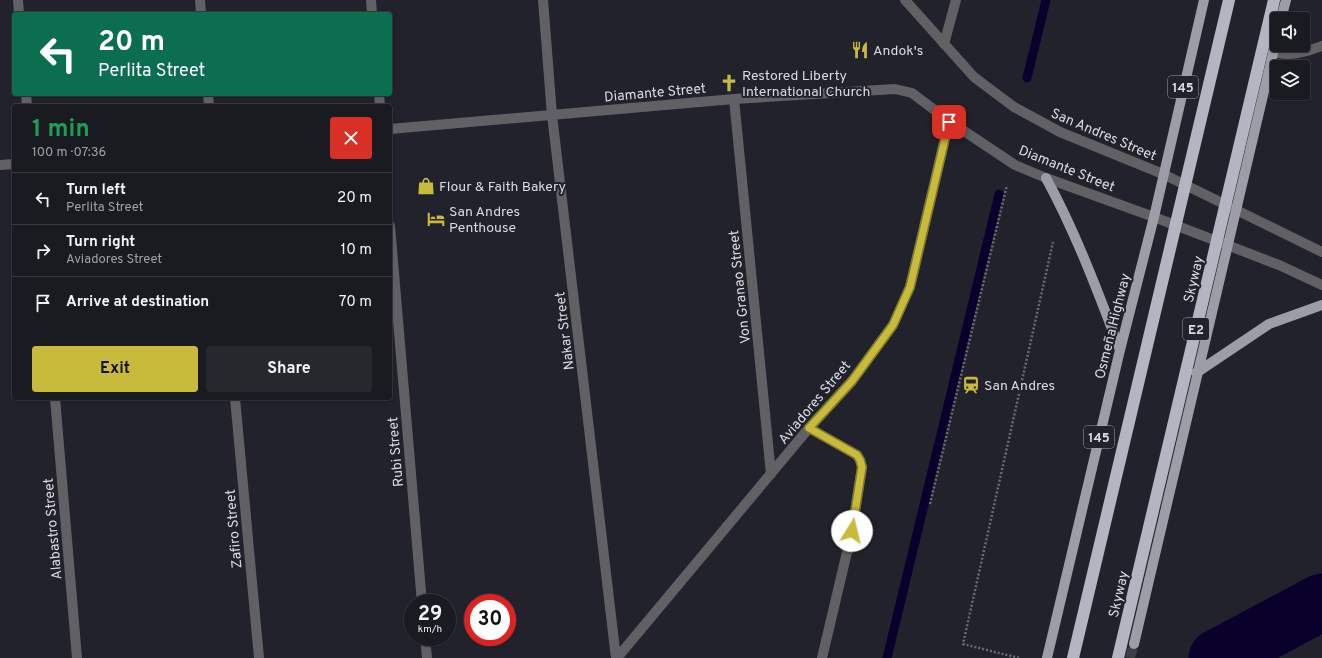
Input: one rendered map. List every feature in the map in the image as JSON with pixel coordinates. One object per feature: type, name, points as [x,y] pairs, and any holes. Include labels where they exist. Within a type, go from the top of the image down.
[{"type":"highway","name":"Skyway","points":[[1073,658],[1228,0]]},
{"type":"highway","name":"Skyway","points":[[1118,658],[1274,0]]},
{"type":"main road","name":"Osmeña Highway","points":[[1046,658],[1120,350],[1154,216],[1204,0]]},
{"type":"main road","points":[[1283,12],[1286,0]]},
{"type":"main road","points":[[1134,644],[1196,373],[1228,246],[1235,210],[1273,52]]},
{"type":"main road","points":[[1046,178],[1061,205],[1085,258],[1120,350]]},
{"type":"main road","points":[[1196,373],[1268,324],[1322,305]]},
{"type":"street","points":[[18,0],[19,12]]},
{"type":"street","points":[[200,0],[201,12]]},
{"type":"street","points":[[371,0],[372,12]]},
{"type":"street","name":"Nakar Street","points":[[543,0],[552,115],[617,658]]},
{"type":"street","name":"San Andres Street","points":[[905,0],[974,77],[1014,107],[1060,132],[1163,174],[1322,252]]},
{"type":"street","points":[[944,44],[956,0]]},
{"type":"street","points":[[1310,50],[1322,46]]},
{"type":"street","points":[[1273,52],[1289,55],[1305,52]]},
{"type":"street","name":"Diamante Street","points":[[392,130],[734,99],[895,89],[912,93],[949,122],[1012,163],[1046,178],[1154,216]]},
{"type":"street","name":"Von Granao Street","points":[[734,99],[771,474]]},
{"type":"street","name":"Aviadores Street","points":[[617,658],[809,428],[852,381],[893,325],[910,287],[949,122]]},
{"type":"street","points":[[0,165],[12,164]]},
{"type":"street","points":[[1154,216],[1279,265],[1322,285]]},
{"type":"street","name":"Rubi Street","points":[[392,250],[421,594]]},
{"type":"street","name":"Alabastro Street","points":[[54,400],[77,658]]},
{"type":"street","name":"Zafiro Street","points":[[235,400],[259,658]]},
{"type":"street","points":[[809,428],[857,455],[862,467],[852,531],[822,658]]},
{"type":"street","points":[[426,646],[427,658]]},
{"type":"path","points":[[930,504],[1012,163]]},
{"type":"path","points":[[1019,658],[963,644],[1061,205]]},
{"type":"waterway","points":[[1027,78],[1046,0]]},
{"type":"waterway","points":[[887,658],[999,194]]},
{"type":"waterway","points":[[1217,658],[1322,602]]},
{"type":"tunnel","points":[[1130,658],[1134,644]]},
{"type":"place","name":"Andok's","points":[[860,50]]},
{"type":"place","name":"Restored Liberty International Church","points":[[729,83]]},
{"type":"place","name":"Flour & Faith Bakery","points":[[426,186]]},
{"type":"place","name":"San Andres Penthouse","points":[[436,219]]},
{"type":"place","name":"San Andres","points":[[971,385]]},
{"type":"route","points":[[852,531],[862,467],[860,460],[857,455],[809,428],[852,381],[893,325],[910,287],[949,122]]}]
